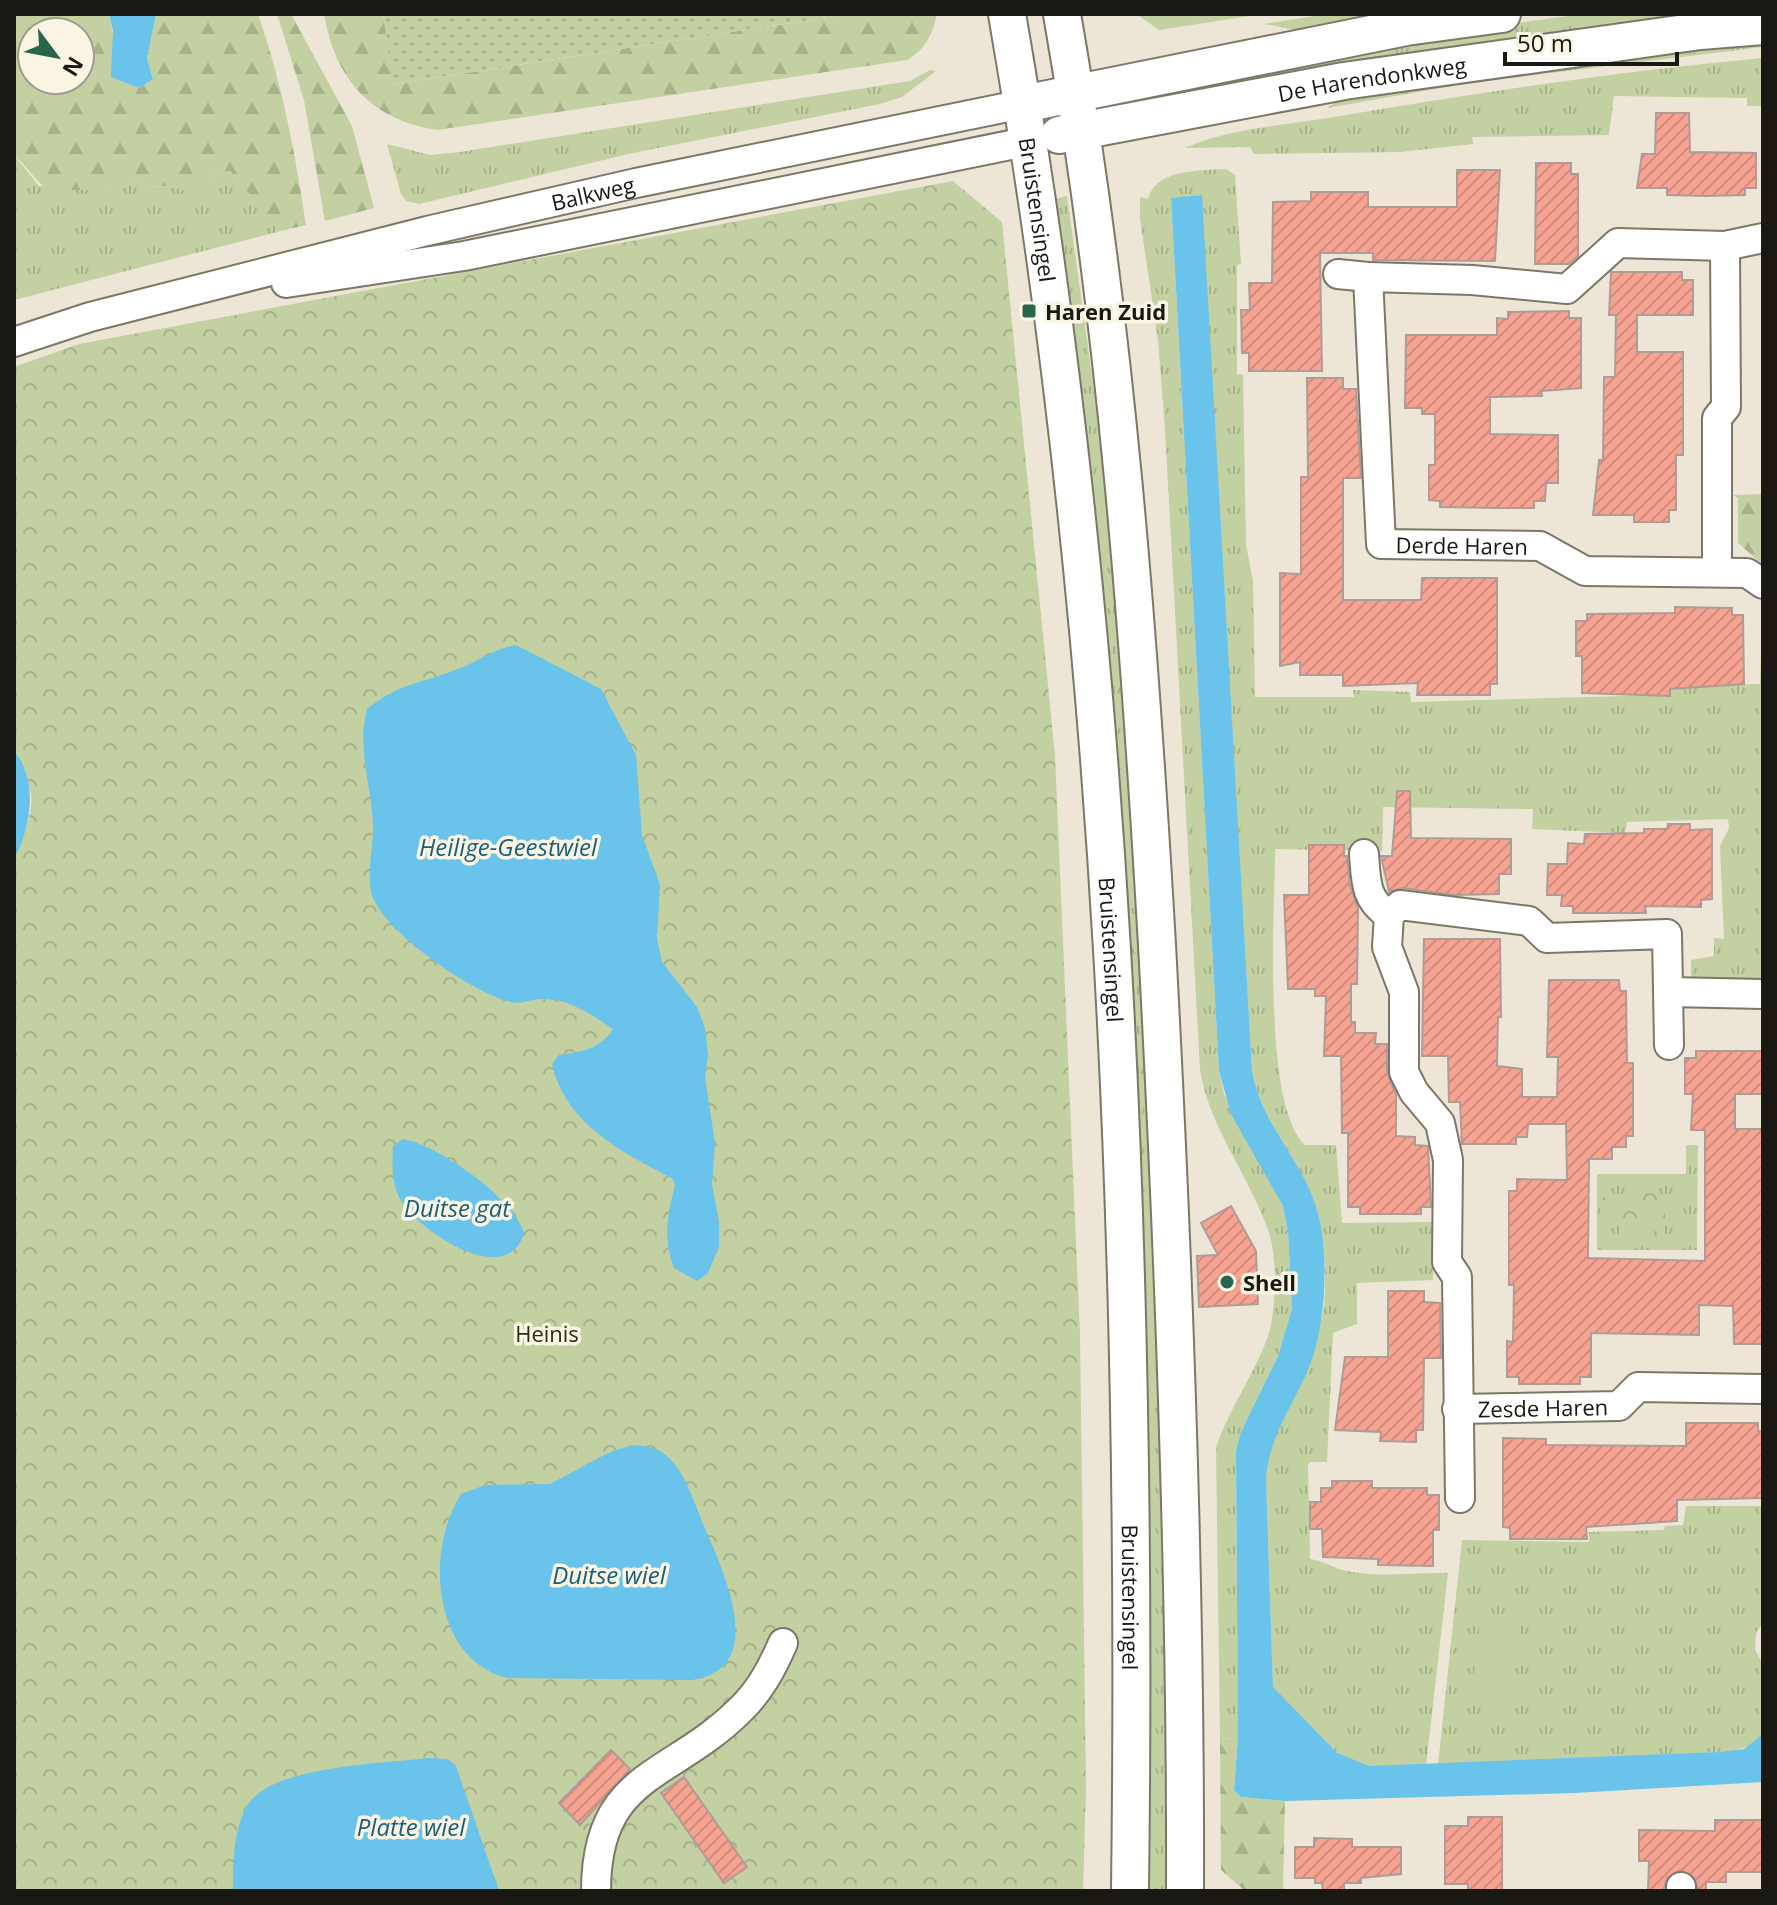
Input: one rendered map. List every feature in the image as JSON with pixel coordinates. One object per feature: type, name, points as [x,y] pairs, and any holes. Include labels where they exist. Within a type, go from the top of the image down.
[{"type":"main road","name":"Bruistensingel","points":[[1007,14],[1030,141],[1079,527],[1111,922],[1122,1126],[1131,1463],[1130,1891]]},
{"type":"main road","name":"Bruistensingel","points":[[1062,14],[1082,130],[1123,447],[1141,674],[1167,1124],[1178,1441],[1185,1891]]},
{"type":"main road","name":"De Harendonkweg","points":[[1023,104],[1406,27],[1502,14]]},
{"type":"main road","name":"De Harendonkweg","points":[[1030,141],[1344,81],[1700,31],[1763,26]]},
{"type":"street","name":"Balkweg","points":[[14,342],[90,317],[166,300],[344,251],[636,183],[1023,104]]},
{"type":"street","name":"Balkweg","points":[[166,300],[464,256],[1030,141]]},
{"type":"street","points":[[1338,274],[1472,280],[1567,289],[1618,243],[1725,246],[1763,238]]},
{"type":"street","points":[[1725,246],[1726,407],[1717,418],[1717,571],[1747,573],[1763,584]]},
{"type":"street","name":"Derde Haren","points":[[1368,277],[1381,544],[1540,546],[1585,571],[1717,571]]},
{"type":"street","points":[[1364,854],[1367,893],[1376,907],[1389,915],[1400,905],[1529,921],[1547,938],[1667,934],[1669,1045]]},
{"type":"street","name":"Zesde Haren","points":[[1389,915],[1387,947],[1404,992],[1404,1072],[1414,1092],[1440,1123],[1448,1160],[1447,1262],[1457,1277],[1460,1498]]},
{"type":"street","points":[[1670,992],[1763,994]]},
{"type":"street","name":"Zesde Haren","points":[[1457,1409],[1619,1406],[1638,1387],[1763,1389]]},
{"type":"street","points":[[596,1891],[597,1854],[604,1827],[616,1807],[654,1773],[740,1711],[757,1691],[783,1643]]},
{"type":"green space","points":[[14,14],[70,14],[16,16],[14,45]]},
{"type":"green space","points":[[109,14],[122,81],[139,88],[153,78],[147,58],[156,14],[258,14],[287,118],[306,225],[277,232],[274,223],[230,171],[218,173],[188,192],[169,186],[149,187],[128,174],[108,189],[47,191],[14,154],[14,45],[16,43],[16,96],[96,96],[96,16],[70,16]]},
{"type":"green space","points":[[277,14],[291,14],[352,126],[374,208],[325,221],[304,100]]},
{"type":"green space","points":[[324,14],[383,14],[394,84],[849,14],[937,14],[927,41],[907,60],[437,130],[393,117],[360,93],[337,58]]},
{"type":"green space","points":[[383,14],[849,14],[393,84]]},
{"type":"green space","points":[[1136,14],[1262,14],[1159,30]]},
{"type":"green space","points":[[1328,14],[1400,14],[1302,31],[1264,24]]},
{"type":"green space","points":[[1583,14],[1749,14],[1143,105],[1141,98],[1336,61],[1465,30]]},
{"type":"green space","points":[[1763,38],[1763,47],[1470,83],[1327,108],[1349,93]]},
{"type":"green space","points":[[1763,58],[1763,106],[1747,106],[1747,98],[1614,96],[1609,135],[1472,137],[1473,144],[1400,152],[1254,154],[1250,147],[1185,148],[1241,131],[1445,99],[1604,76]]},
{"type":"green space","points":[[930,70],[936,71],[902,97],[880,104],[633,153],[419,204],[406,201],[401,194],[387,144],[430,155],[460,152],[910,81]]},
{"type":"green space","points":[[14,155],[39,186],[108,189],[127,173],[149,187],[169,186],[188,191],[218,173],[230,171],[275,223],[277,232],[14,300]]},
{"type":"green space","points":[[1226,169],[1235,175],[1241,264],[1237,265],[1237,374],[1243,375],[1246,545],[1253,581],[1255,697],[1354,697],[1353,690],[1410,692],[1411,702],[1663,695],[1669,686],[1760,684],[1763,594],[1763,986],[1691,987],[1691,960],[1714,956],[1714,938],[1724,939],[1720,846],[1729,828],[1728,819],[1627,822],[1625,833],[1532,829],[1533,809],[1383,807],[1382,851],[1275,849],[1274,1005],[1282,1091],[1291,1123],[1305,1145],[1336,1145],[1342,1223],[1433,1222],[1433,1280],[1357,1283],[1357,1324],[1333,1333],[1327,1462],[1310,1462],[1308,1465],[1310,1559],[1365,1574],[1448,1573],[1426,1766],[1369,1766],[1341,1756],[1316,1735],[1273,1687],[1266,1478],[1275,1436],[1322,1317],[1324,1258],[1321,1225],[1315,1204],[1265,1110],[1252,1070],[1201,195],[1171,199],[1219,1071],[1224,1094],[1283,1206],[1288,1231],[1292,1309],[1278,1356],[1240,1434],[1236,1451],[1238,1738],[1220,1739],[1216,1448],[1269,1333],[1275,1273],[1267,1227],[1220,1131],[1200,1070],[1165,429],[1158,340],[1140,219],[1140,197],[1148,199],[1153,189],[1170,176]]},
{"type":"green space","name":"Heinis","points":[[953,181],[1002,222],[1055,756],[1080,1335],[1086,1788],[1083,1891],[14,1891],[14,853],[26,827],[31,793],[23,769],[14,756],[14,367],[79,344]]},
{"type":"green space","points":[[1067,196],[1097,412],[1118,530],[1156,1126],[1173,1891],[1142,1891],[1144,1758],[1051,200]]},
{"type":"green space","points":[[1763,494],[1763,565],[1738,543],[1738,498],[1733,495]]},
{"type":"green space","points":[[1686,1145],[1698,1145],[1697,1250],[1597,1250],[1597,1174],[1686,1174]]},
{"type":"green space","points":[[1640,1183],[1657,1183],[1657,1200],[1650,1200],[1649,1208],[1665,1209],[1665,1238],[1654,1238],[1654,1225],[1634,1225],[1633,1244],[1619,1244],[1619,1220],[1600,1219],[1600,1197],[1613,1197],[1613,1203],[1639,1204]]},
{"type":"green space","points":[[1686,1506],[1763,1506],[1763,1622],[1756,1633],[1755,1650],[1763,1664],[1763,1734],[1759,1739],[1743,1748],[1719,1752],[1438,1765],[1462,1540],[1589,1542],[1589,1532],[1664,1530],[1665,1526],[1683,1525]]},
{"type":"green space","points":[[1480,1622],[1519,1627],[1509,1702],[1471,1698]]},
{"type":"green space","points":[[1238,1738],[1234,1790],[1241,1797],[1285,1801],[1283,1889],[1245,1891],[1221,1870],[1220,1739]]},
{"type":"water","points":[[109,14],[156,14],[147,58],[153,79],[139,88],[111,77],[113,31]]},
{"type":"water","points":[[1202,195],[1252,1070],[1265,1111],[1316,1205],[1324,1259],[1324,1296],[1315,1349],[1277,1433],[1266,1478],[1273,1687],[1337,1753],[1369,1766],[1719,1752],[1744,1749],[1763,1734],[1763,1782],[1575,1793],[1285,1801],[1241,1797],[1234,1790],[1238,1738],[1236,1451],[1240,1434],[1278,1356],[1292,1309],[1288,1231],[1283,1206],[1231,1114],[1219,1071],[1171,198]]},
{"type":"water","name":"Heilige-Geestwiel","points":[[516,645],[601,689],[636,755],[642,835],[660,885],[657,939],[662,962],[697,1007],[705,1028],[708,1055],[705,1077],[715,1144],[712,1185],[719,1221],[719,1247],[708,1273],[697,1281],[674,1268],[668,1246],[667,1226],[675,1185],[673,1179],[617,1147],[583,1120],[559,1085],[552,1064],[559,1055],[590,1048],[613,1029],[561,1001],[541,999],[514,1003],[474,987],[409,941],[378,906],[371,891],[373,824],[363,738],[367,709],[401,689]]},
{"type":"water","points":[[14,751],[27,776],[30,804],[25,833],[14,859]]},
{"type":"water","name":"Duitse gat","points":[[403,1139],[435,1151],[491,1189],[506,1204],[524,1233],[515,1249],[501,1256],[484,1256],[466,1251],[414,1217],[400,1198],[393,1177],[393,1146]]},
{"type":"water","name":"Duitse wiel","points":[[632,1445],[653,1448],[667,1456],[677,1467],[690,1492],[729,1591],[735,1638],[729,1657],[716,1672],[692,1680],[507,1678],[482,1667],[463,1649],[450,1626],[442,1600],[442,1544],[461,1494],[485,1485],[550,1484],[608,1453]]},
{"type":"water","name":"Platte wiel","points":[[428,1758],[448,1759],[456,1766],[499,1891],[233,1891],[236,1836],[247,1806],[260,1792],[303,1774]]},
{"type":"building","points":[[1656,113],[1689,113],[1690,152],[1756,153],[1756,188],[1745,188],[1745,195],[1706,196],[1667,195],[1667,188],[1637,188],[1642,154],[1655,154]]},
{"type":"building","points":[[1536,163],[1571,163],[1571,174],[1578,174],[1578,256],[1569,264],[1535,264]]},
{"type":"building","points":[[1457,170],[1500,170],[1495,261],[1373,260],[1373,253],[1320,253],[1322,371],[1249,371],[1249,353],[1242,353],[1241,310],[1250,310],[1249,283],[1272,283],[1273,202],[1311,201],[1311,192],[1368,192],[1368,207],[1457,207]]},
{"type":"building","points":[[1611,272],[1682,272],[1682,280],[1693,280],[1693,315],[1637,315],[1637,352],[1683,352],[1683,455],[1676,455],[1676,510],[1669,510],[1669,522],[1634,522],[1634,515],[1593,515],[1599,460],[1603,460],[1604,377],[1615,377],[1616,315],[1609,315]]},
{"type":"building","points":[[1569,311],[1569,318],[1581,318],[1581,388],[1541,391],[1542,396],[1490,397],[1490,434],[1558,435],[1558,483],[1546,483],[1545,501],[1534,501],[1534,508],[1496,508],[1440,507],[1440,501],[1429,500],[1429,465],[1435,465],[1435,414],[1422,414],[1422,408],[1405,408],[1406,335],[1497,335],[1497,318],[1508,319],[1508,312]]},
{"type":"building","points":[[1307,378],[1343,378],[1343,389],[1356,389],[1361,478],[1343,478],[1343,600],[1421,600],[1422,578],[1497,578],[1497,684],[1490,684],[1490,695],[1417,695],[1418,683],[1343,686],[1343,675],[1300,675],[1300,662],[1280,666],[1280,573],[1301,574],[1301,477],[1308,477]]},
{"type":"building","points":[[1675,607],[1732,608],[1732,615],[1743,615],[1744,684],[1670,689],[1670,696],[1582,693],[1582,656],[1576,656],[1576,621],[1587,621],[1587,614],[1675,613]]},
{"type":"building","points":[[1397,791],[1410,791],[1411,838],[1511,839],[1511,874],[1499,874],[1499,894],[1454,895],[1402,888],[1389,892],[1381,856],[1392,856]]},
{"type":"building","points":[[1668,824],[1690,824],[1690,830],[1712,829],[1712,899],[1701,900],[1701,907],[1645,906],[1646,913],[1573,913],[1573,906],[1561,906],[1562,895],[1547,895],[1548,864],[1567,864],[1568,843],[1584,844],[1585,834],[1644,833],[1644,829],[1667,829]]},
{"type":"building","points":[[1309,845],[1344,845],[1350,885],[1358,908],[1357,984],[1351,984],[1351,1022],[1355,1022],[1355,1033],[1376,1033],[1375,1044],[1387,1044],[1387,1073],[1396,1094],[1396,1136],[1415,1137],[1415,1145],[1428,1146],[1431,1207],[1421,1207],[1421,1214],[1360,1214],[1360,1207],[1348,1207],[1348,1133],[1342,1133],[1341,1056],[1324,1056],[1326,996],[1315,996],[1315,989],[1288,989],[1284,895],[1309,895]]},
{"type":"building","points":[[1424,939],[1500,939],[1501,1017],[1498,1017],[1497,1066],[1522,1069],[1522,1097],[1557,1097],[1558,1057],[1547,1057],[1549,980],[1619,980],[1620,991],[1626,991],[1627,1063],[1633,1063],[1633,1136],[1626,1136],[1626,1147],[1612,1147],[1612,1159],[1589,1159],[1588,1258],[1705,1261],[1705,1130],[1691,1130],[1693,1094],[1685,1094],[1685,1058],[1696,1058],[1696,1051],[1763,1051],[1763,1094],[1735,1094],[1735,1129],[1762,1129],[1763,1344],[1734,1344],[1733,1306],[1699,1305],[1699,1335],[1591,1333],[1591,1377],[1580,1377],[1580,1384],[1519,1384],[1519,1377],[1507,1377],[1507,1341],[1513,1342],[1514,1285],[1509,1285],[1509,1191],[1517,1191],[1517,1179],[1567,1180],[1566,1124],[1528,1124],[1527,1137],[1516,1137],[1516,1144],[1462,1144],[1460,1102],[1449,1102],[1448,1056],[1422,1056]]},
{"type":"building","points":[[1231,1206],[1256,1251],[1258,1304],[1199,1307],[1197,1256],[1218,1255],[1201,1223]]},
{"type":"building","points":[[1388,1291],[1424,1291],[1424,1302],[1440,1303],[1441,1358],[1424,1358],[1423,1430],[1416,1430],[1416,1442],[1380,1441],[1381,1432],[1335,1430],[1345,1357],[1388,1357]]},
{"type":"building","points":[[1686,1423],[1758,1423],[1758,1431],[1763,1431],[1763,1498],[1677,1500],[1677,1521],[1586,1527],[1587,1539],[1510,1539],[1510,1528],[1503,1527],[1503,1438],[1546,1439],[1546,1445],[1686,1446]]},
{"type":"building","points":[[1332,1481],[1372,1481],[1372,1488],[1427,1488],[1427,1495],[1439,1495],[1439,1530],[1433,1530],[1433,1566],[1378,1565],[1378,1559],[1323,1557],[1322,1529],[1310,1529],[1310,1502],[1321,1502],[1321,1488],[1332,1488]]},
{"type":"building","points":[[611,1750],[630,1769],[580,1825],[559,1803]]},
{"type":"building","points":[[684,1777],[747,1867],[724,1883],[661,1793]]},
{"type":"building","points":[[1468,1817],[1502,1817],[1502,1891],[1468,1891],[1468,1884],[1445,1884],[1445,1826],[1468,1826]]},
{"type":"building","points":[[1715,1820],[1763,1820],[1762,1872],[1726,1872],[1726,1882],[1706,1882],[1706,1891],[1698,1891],[1695,1878],[1680,1870],[1667,1878],[1664,1891],[1648,1891],[1649,1861],[1639,1861],[1639,1830],[1715,1831]]},
{"type":"building","points":[[1314,1838],[1352,1839],[1352,1847],[1401,1847],[1401,1874],[1361,1878],[1361,1883],[1344,1883],[1344,1891],[1323,1891],[1322,1883],[1315,1883],[1315,1878],[1295,1878],[1295,1847],[1314,1847]]},
{"type":"place","name":"Haren Zuid","points":[[1029,311]]},
{"type":"place","name":"Shell","points":[[1227,1282]]}]
